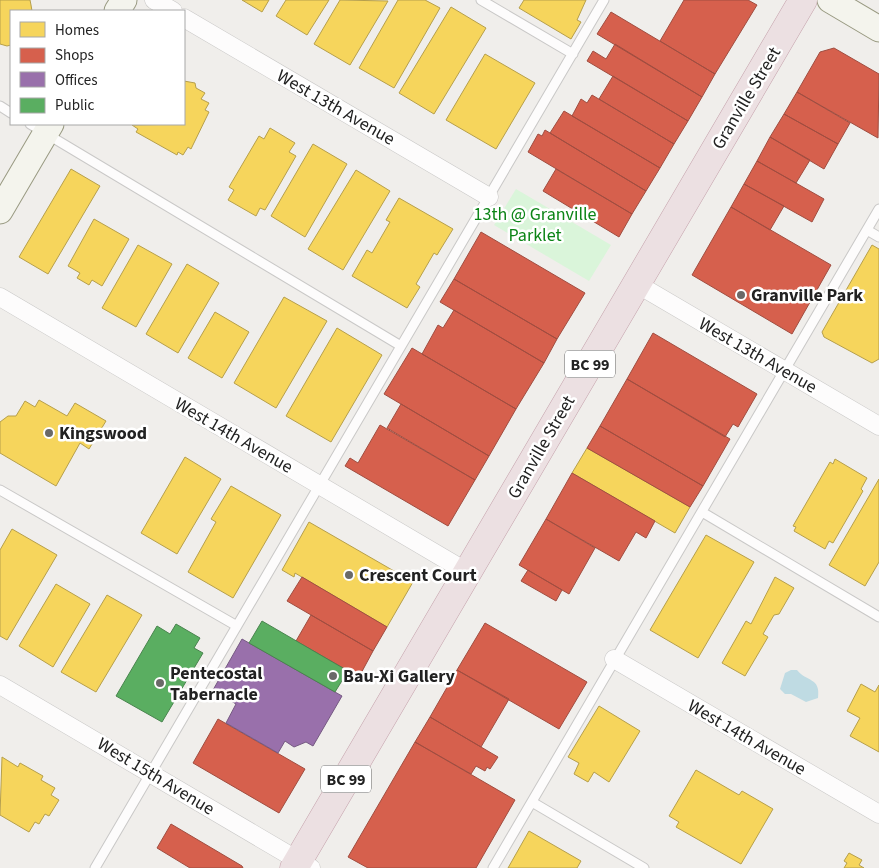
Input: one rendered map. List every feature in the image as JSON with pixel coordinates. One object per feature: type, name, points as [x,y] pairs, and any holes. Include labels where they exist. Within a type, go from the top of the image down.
[{"type":"highway","name":"Granville Street","points":[[301,865],[467,572],[803,0]]},
{"type":"street","points":[[154,0],[171,10]]},
{"type":"street","points":[[830,0],[879,29]]},
{"type":"street","name":"West 13th Avenue","points":[[185,19],[489,197]]},
{"type":"street","points":[[0,211],[42,127]]},
{"type":"street","name":"West 13th Avenue","points":[[637,284],[879,426]]},
{"type":"street","name":"West 14th Avenue","points":[[0,297],[467,572]]},
{"type":"street","name":"West 14th Avenue","points":[[614,659],[879,814]]},
{"type":"street","name":"West 15th Avenue","points":[[0,685],[151,772],[301,865]]},
{"type":"lane","points":[[481,0],[573,54]]},
{"type":"lane","points":[[95,868],[604,0]]},
{"type":"lane","points":[[42,127],[401,346]]},
{"type":"lane","points":[[493,868],[879,209]]},
{"type":"lane","points":[[867,230],[879,237]]},
{"type":"lane","points":[[0,490],[237,626]]},
{"type":"lane","points":[[702,512],[879,617]]},
{"type":"lane","points":[[532,802],[644,868]]},
{"type":"green space","name":"13th @ Granville Parklet","points":[[516,189],[611,245],[589,281],[494,225]]},
{"type":"water","points":[[797,670],[815,683],[818,698],[806,702],[791,694],[785,694],[780,689],[785,673]]},
{"type":"building: Homes","points":[[0,0],[30,0],[32,10],[10,10],[10,45],[0,44]]},
{"type":"building: Homes","points":[[242,0],[269,0],[262,12]]},
{"type":"building: Homes","points":[[286,0],[329,0],[307,35],[276,16]]},
{"type":"building: Homes","points":[[340,0],[388,1],[350,65],[314,44]]},
{"type":"building: Homes","points":[[398,0],[425,0],[440,8],[394,88],[359,68]]},
{"type":"building: Homes","points":[[524,0],[586,0],[577,20],[581,22],[571,39],[519,8]]},
{"type":"building: Homes","points":[[451,7],[486,28],[434,114],[399,93]]},
{"type":"building: Homes","points":[[485,54],[535,83],[496,149],[446,120]]},
{"type":"building: Homes","points":[[185,81],[195,83],[196,88],[205,93],[201,99],[209,103],[205,110],[209,112],[191,149],[188,147],[183,155],[178,152],[177,155],[136,132],[138,129],[132,125],[185,125]]},
{"type":"building: Homes","points":[[270,128],[295,143],[289,152],[296,156],[265,210],[260,208],[256,216],[228,200],[234,190],[229,187],[259,136],[264,139]]},
{"type":"building: Homes","points":[[313,144],[347,164],[305,237],[271,216]]},
{"type":"building: Homes","points":[[71,169],[100,186],[48,274],[19,257]]},
{"type":"building: Homes","points":[[356,170],[390,191],[343,270],[308,249]]},
{"type":"building: Homes","points":[[399,198],[453,229],[437,255],[434,253],[416,284],[420,287],[407,308],[352,276],[367,250],[372,253],[390,222],[386,220]]},
{"type":"building: Homes","points":[[94,219],[129,239],[102,286],[92,280],[89,285],[77,278],[80,273],[68,266]]},
{"type":"building: Homes","points":[[138,245],[172,264],[136,327],[102,308]]},
{"type":"building: Homes","points":[[872,245],[879,249],[879,359],[872,363],[824,337],[822,332]]},
{"type":"building: Homes","points":[[187,264],[219,283],[178,353],[146,334]]},
{"type":"building: Homes","points":[[284,297],[327,321],[276,408],[234,383]]},
{"type":"building: Homes","points":[[215,312],[249,332],[222,378],[188,358]]},
{"type":"building: Homes","points":[[337,328],[382,355],[331,442],[286,416]]},
{"type":"building: Homes","name":"Kingswood","points":[[39,400],[67,416],[75,403],[106,421],[89,449],[80,443],[56,486],[0,453],[0,422],[8,416],[16,416],[25,401],[35,407]]},
{"type":"building: Homes","points":[[587,448],[690,507],[675,533],[572,473]]},
{"type":"building: Homes","points":[[185,457],[221,479],[177,554],[141,533]]},
{"type":"building: Homes","points":[[835,459],[867,478],[861,489],[863,491],[833,543],[829,541],[825,549],[794,531],[796,527],[793,526],[830,462],[833,464]]},
{"type":"building: Homes","points":[[879,479],[879,562],[865,586],[829,565]]},
{"type":"building: Homes","points":[[231,486],[281,515],[233,598],[188,572],[216,522],[211,519]]},
{"type":"building: Homes","name":"Crescent Court","points":[[309,522],[413,582],[387,627],[295,573],[294,577],[282,570]]},
{"type":"building: Homes","points":[[12,529],[57,555],[7,640],[0,636],[0,550]]},
{"type":"building: Homes","points":[[706,535],[754,562],[698,658],[650,630]]},
{"type":"building: Homes","points":[[775,577],[794,588],[779,614],[774,615],[763,634],[768,637],[745,676],[722,663],[746,621],[751,624]]},
{"type":"building: Homes","points":[[56,584],[90,604],[53,667],[19,646]]},
{"type":"building: Homes","points":[[107,595],[142,615],[96,692],[61,672]]},
{"type":"building: Homes","points":[[861,684],[875,692],[879,685],[879,752],[850,736],[860,718],[847,711]]},
{"type":"building: Homes","points":[[599,706],[640,731],[609,782],[594,772],[588,782],[574,774],[579,763],[568,757]]},
{"type":"building: Homes","points":[[2,757],[18,767],[20,763],[43,776],[41,780],[55,788],[51,795],[59,800],[49,816],[45,814],[39,824],[35,822],[29,832],[0,815]]},
{"type":"building: Homes","points":[[696,770],[739,795],[742,791],[773,809],[741,864],[676,827],[679,822],[669,816]]},
{"type":"building: Homes","points":[[529,831],[581,861],[577,868],[508,868]]},
{"type":"building: Homes","points":[[849,853],[862,860],[859,865],[864,868],[844,868],[847,863],[844,861]]},
{"type":"building: Shops","points":[[684,0],[748,0],[757,5],[715,74],[660,41]]},
{"type":"building: Shops","points":[[611,12],[715,74],[702,97],[597,34]]},
{"type":"building: Shops","points":[[615,44],[702,97],[688,121],[587,61],[593,51],[606,59]]},
{"type":"building: Shops","points":[[834,48],[879,74],[878,138],[797,92],[820,52]]},
{"type":"building: Shops","points":[[613,76],[688,121],[674,144],[599,99]]},
{"type":"building: Shops","points":[[797,92],[850,123],[838,144],[784,114]]},
{"type":"building: Shops","points":[[592,95],[674,144],[660,168],[572,116],[581,99],[587,103]]},
{"type":"building: Shops","points":[[564,111],[660,168],[646,191],[550,133]]},
{"type":"building: Shops","points":[[784,114],[838,144],[824,169],[770,137]]},
{"type":"building: Shops","points":[[545,130],[646,191],[632,214],[528,152],[538,134],[542,136]]},
{"type":"building: Shops","points":[[770,137],[810,160],[796,183],[757,161]]},
{"type":"building: Shops","points":[[757,161],[824,199],[812,222],[744,184]]},
{"type":"building: Shops","points":[[556,169],[632,214],[619,237],[543,191]]},
{"type":"building: Shops","points":[[744,184],[784,206],[770,230],[731,207]]},
{"type":"building: Shops","points":[[731,207],[831,265],[792,334],[692,275]]},
{"type":"building: Shops","points":[[481,232],[585,293],[557,339],[454,279]]},
{"type":"building: Shops","points":[[454,279],[557,339],[544,363],[440,302]]},
{"type":"building: Shops","points":[[454,310],[544,363],[516,409],[422,354],[438,325],[443,328]]},
{"type":"building: Shops","points":[[653,333],[757,394],[738,427],[733,424],[725,437],[627,379]]},
{"type":"building: Shops","points":[[412,348],[516,409],[489,456],[384,394]]},
{"type":"building: Shops","points":[[627,379],[730,439],[703,486],[600,426]]},
{"type":"building: Shops","points":[[401,404],[489,456],[475,480],[387,428]]},
{"type":"building: Shops","points":[[380,425],[475,480],[448,526],[345,466],[350,458],[358,463]]},
{"type":"building: Shops","points":[[600,426],[703,486],[690,507],[587,448]]},
{"type":"building: Shops","points":[[572,473],[655,521],[646,538],[636,532],[619,561],[546,519]]},
{"type":"building: Shops","points":[[546,519],[595,548],[569,594],[519,565]]},
{"type":"building: Shops","points":[[528,570],[562,590],[556,601],[521,581]]},
{"type":"building: Shops","points":[[302,577],[387,627],[373,651],[287,601]]},
{"type":"building: Shops","points":[[311,615],[373,651],[359,677],[296,641]]},
{"type":"building: Shops","points":[[485,623],[587,682],[559,729],[457,670]]},
{"type":"building: Shops","points":[[457,670],[509,699],[481,747],[430,717]]},
{"type":"building: Shops","points":[[430,717],[498,757],[490,769],[487,767],[485,771],[476,766],[471,774],[415,742]]},
{"type":"building: Shops","points":[[218,719],[305,769],[279,813],[193,763]]},
{"type":"building: Shops","points":[[415,742],[515,800],[476,868],[368,868],[348,857]]},
{"type":"building: Shops","points":[[171,824],[243,868],[190,868],[157,848]]},
{"type":"building: Offices","points":[[242,639],[342,696],[313,746],[306,742],[294,747],[285,741],[278,753],[226,723],[236,704],[213,690]]},
{"type":"building: Public","points":[[262,621],[348,671],[335,692],[249,643]]},
{"type":"building: Public","points":[[176,624],[200,638],[194,648],[203,653],[162,722],[116,696],[157,626],[170,634]]},
{"type":"place","name":"Granville Park","points":[[741,295]]},
{"type":"place","name":"Kingswood","points":[[49,433]]},
{"type":"place","name":"Crescent Court","points":[[349,575]]},
{"type":"place","name":"Bau-Xi Gallery","points":[[333,676]]},
{"type":"place","name":"Pentecostal Tabernacle","points":[[160,683]]}]
